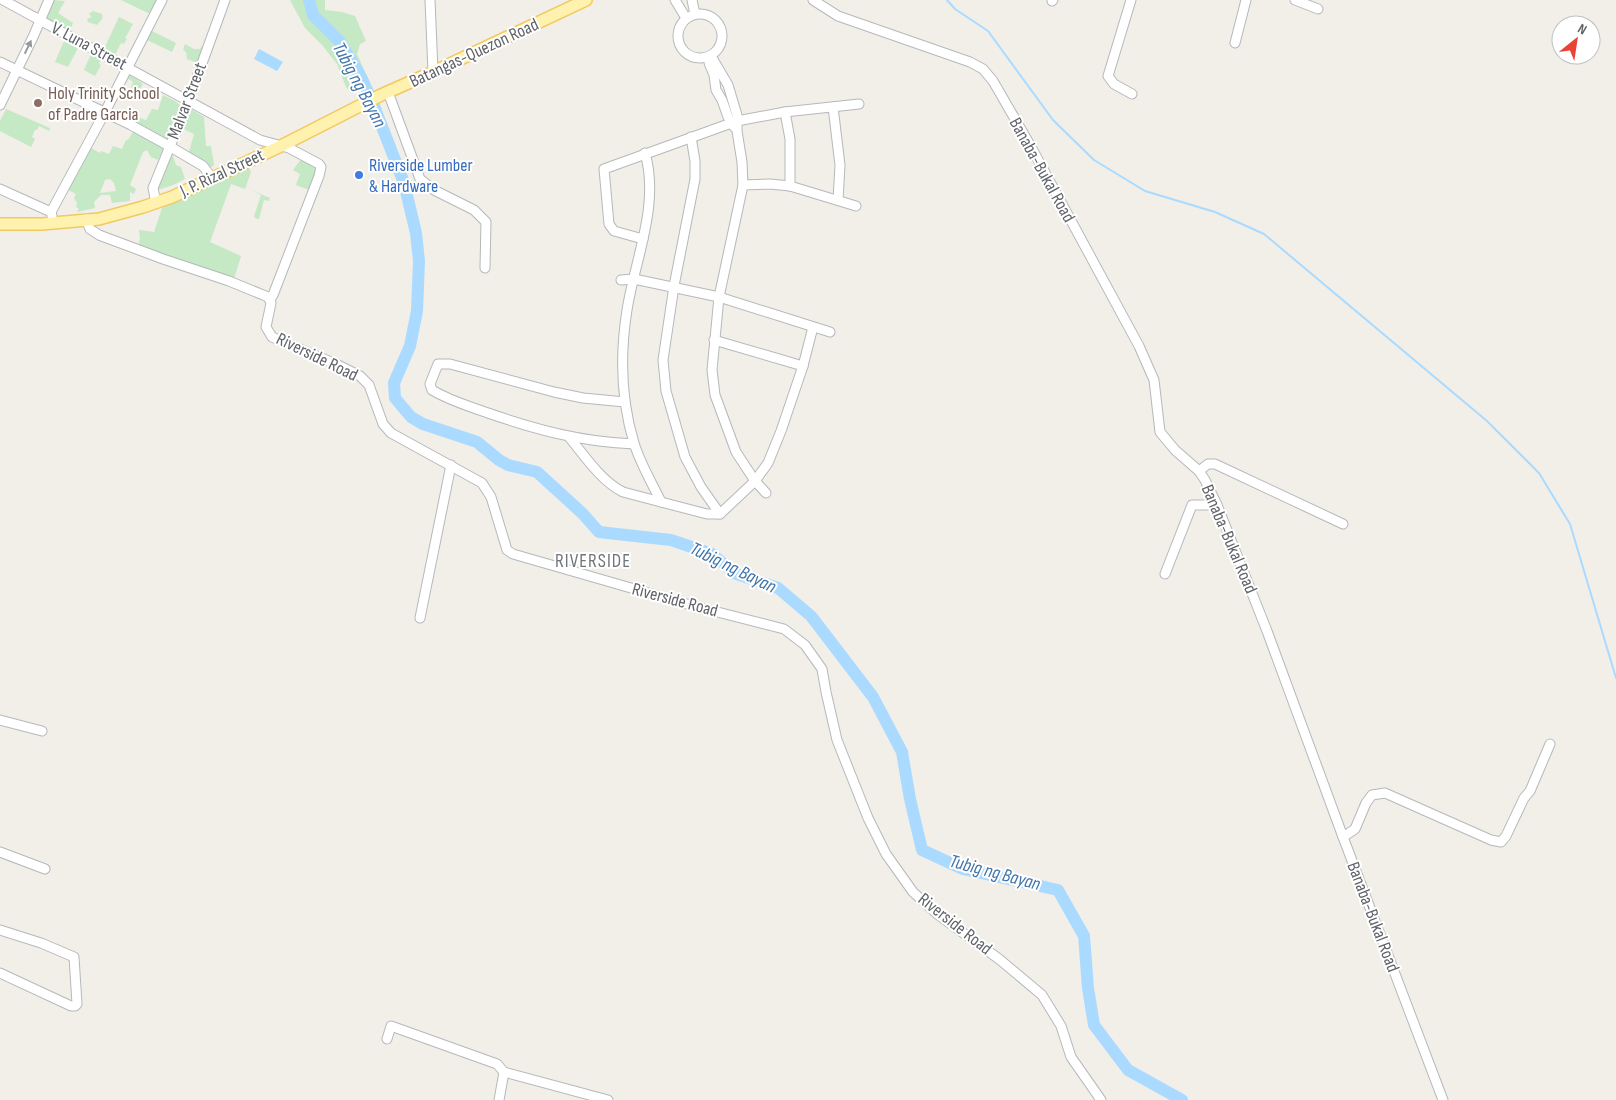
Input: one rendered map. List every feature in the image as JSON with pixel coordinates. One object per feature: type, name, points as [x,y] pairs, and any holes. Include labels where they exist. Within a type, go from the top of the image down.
[{"type":"main road","name":"Batangas-Quezon Road","points":[[357,107],[586,0]]},
{"type":"main road","name":"J. P. Rizal Street","points":[[0,224],[52,218],[99,219],[155,200],[211,176],[339,118],[357,107]]},
{"type":"street","name":"V. Luna Street","points":[[3,0],[260,140],[278,145]]},
{"type":"street","points":[[0,105],[49,0]]},
{"type":"street","points":[[0,189],[52,218],[162,0]]},
{"type":"street","name":"Malvar Street","points":[[155,200],[153,188],[188,102],[225,0]]},
{"type":"street","points":[[430,0],[433,72]]},
{"type":"street","points":[[675,0],[686,18]]},
{"type":"street","points":[[692,0],[695,14]]},
{"type":"street","name":"Banaba-Bukal Road","points":[[813,0],[838,16],[970,62],[983,69],[993,81],[1030,145],[1140,346],[1154,380],[1160,432],[1175,450],[1199,471],[1217,505],[1267,631],[1443,1100]]},
{"type":"street","points":[[1131,0],[1108,76],[1114,84],[1132,94]]},
{"type":"street","points":[[1234,43],[1246,0]]},
{"type":"street","points":[[1295,0],[1318,9]]},
{"type":"street","points":[[695,14],[702,14],[714,19],[721,29],[719,48],[708,57],[695,58],[688,56],[679,45],[678,30],[686,18],[695,14]]},
{"type":"street","points":[[708,57],[714,75],[715,86],[726,98],[735,125],[742,162],[743,185],[719,297],[712,370],[715,395],[736,452],[755,481],[766,493]]},
{"type":"street","points":[[0,62],[105,112],[169,146],[198,162],[211,176]]},
{"type":"street","points":[[384,94],[420,178],[434,190],[474,210],[486,222],[485,268]]},
{"type":"street","points":[[643,239],[614,231],[609,224],[604,168],[691,137],[786,112],[860,104]]},
{"type":"street","points":[[833,107],[840,165],[838,200]]},
{"type":"street","points":[[786,112],[790,146],[790,186]]},
{"type":"street","points":[[691,137],[695,161],[695,180],[674,286],[663,360],[666,391],[685,457],[701,487],[720,514]]},
{"type":"street","name":"Riverside Road","points":[[278,145],[289,148],[318,163],[321,169],[270,299],[271,306],[266,327],[268,333],[272,337],[360,376],[370,388],[383,424],[391,433],[482,484],[491,497],[507,550],[514,554],[690,605],[784,629],[805,645],[822,669],[837,740],[868,818],[886,854],[913,892],[936,913],[999,959],[1042,995],[1061,1026],[1070,1057],[1101,1100]]},
{"type":"street","points":[[645,153],[650,169],[650,188],[643,239],[627,309],[622,354],[625,402],[634,444],[661,502]]},
{"type":"street","points":[[743,185],[770,184],[790,186],[856,206]]},
{"type":"street","points":[[86,219],[90,229],[99,235],[266,295],[270,299]]},
{"type":"street","points":[[621,280],[674,286],[719,297],[830,332]]},
{"type":"street","points":[[569,437],[600,475],[623,492],[707,514],[720,514],[755,481],[768,463],[803,366],[813,327]]},
{"type":"street","points":[[714,340],[803,366]]},
{"type":"street","points":[[625,402],[583,398],[554,392],[450,364],[438,364],[430,384],[432,390],[445,398],[532,428],[569,437],[609,443],[634,444]]},
{"type":"street","points":[[1199,471],[1208,464],[1215,464],[1343,524]]},
{"type":"street","points":[[420,618],[451,466]]},
{"type":"street","points":[[1165,574],[1192,505],[1217,505]]},
{"type":"street","points":[[0,720],[42,731]]},
{"type":"street","points":[[1343,837],[1355,829],[1366,803],[1372,795],[1385,793],[1491,840],[1500,842],[1506,836],[1524,798],[1530,791],[1550,744]]},
{"type":"street","points":[[0,852],[45,869]]},
{"type":"street","points":[[0,930],[41,943],[74,957],[77,1004],[71,1006],[0,973]]},
{"type":"street","points":[[387,1038],[391,1026],[497,1064],[504,1072],[608,1100]]},
{"type":"street","points":[[499,1100],[504,1072]]},
{"type":"green space","points":[[52,0],[65,1],[58,13],[73,23],[70,31],[47,19]]},
{"type":"green space","points":[[121,0],[159,0],[151,13],[148,13]]},
{"type":"green space","points":[[290,0],[325,0],[325,10],[355,16],[366,41],[360,44],[357,54],[370,83],[351,93],[346,87],[337,64],[305,28]]},
{"type":"green space","points":[[93,11],[102,14],[102,19],[97,25],[88,22],[87,19],[92,17],[89,14]]},
{"type":"green space","points":[[119,17],[133,24],[125,38],[127,39],[124,44],[121,43],[115,55],[104,49]]},
{"type":"green space","points":[[152,31],[176,43],[172,52],[147,40]]},
{"type":"green space","points":[[64,41],[78,48],[68,67],[55,62]]},
{"type":"green space","points":[[185,44],[194,49],[200,49],[202,46],[204,48],[198,63],[187,59],[186,52],[183,50]]},
{"type":"green space","points":[[91,54],[101,59],[99,64],[101,65],[95,76],[84,70]]},
{"type":"green space","points":[[129,75],[143,84],[135,99],[131,91],[133,82],[127,78]]},
{"type":"green space","points":[[163,95],[181,106],[166,141],[126,119],[128,115],[133,115],[146,120],[152,109],[158,110]]},
{"type":"green space","points":[[189,108],[204,117],[206,146],[211,146],[214,165],[211,167],[189,152],[194,134],[181,128]]},
{"type":"green space","points":[[6,109],[50,128],[49,131],[39,126],[32,137],[35,139],[31,147],[0,131],[0,121]]},
{"type":"green space","points":[[134,130],[163,147],[158,160],[151,157],[147,150],[143,152],[130,185],[136,189],[134,194],[130,192],[130,201],[112,203],[110,195],[101,195],[94,202],[95,208],[77,212],[79,208],[76,207],[77,203],[74,198],[76,194],[68,190],[91,148],[100,153],[101,151],[109,154],[113,146],[122,149],[126,140],[128,140]],"holes":[[[110,179],[114,183],[116,191],[100,193],[105,180]]]},
{"type":"green space","points":[[172,153],[176,165],[181,167],[185,179],[158,190],[157,189]]},
{"type":"green space","points":[[301,159],[316,168],[309,190],[296,185],[300,174],[293,170]]},
{"type":"green space","points":[[249,168],[251,172],[245,189],[231,184],[210,242],[241,256],[234,279],[138,246],[140,239],[139,230],[154,232],[162,208]]},
{"type":"green space","points":[[251,190],[270,198],[269,201],[264,200],[259,219],[254,216],[261,195]]},
{"type":"water","points":[[259,49],[283,62],[277,71],[254,59]]},
{"type":"waterway","name":"Tubig ng Bayan","points":[[309,0],[313,15],[340,42],[361,77],[404,183],[416,233],[419,261],[417,311],[410,346],[394,383],[395,398],[411,417],[423,424],[477,442],[508,465],[537,472],[582,513],[599,532],[671,540],[712,554],[734,573],[778,588],[811,616],[873,697],[902,752],[910,799],[922,850],[963,869],[1058,890],[1084,936],[1088,988],[1094,1025],[1128,1070],[1182,1100]]},
{"type":"waterway","points":[[947,0],[955,9],[988,31],[1053,120],[1094,160],[1145,191],[1215,212],[1264,234],[1487,421],[1539,473],[1570,524],[1616,678]]},
{"type":"place","name":"Holy Trinity School of Padre Garcia","points":[[38,103]]},
{"type":"place","name":"Riverside Lumber & Hardware","points":[[359,175]]},
{"type":"district","name":"RIVERSIDE","points":[[593,561]]}]
